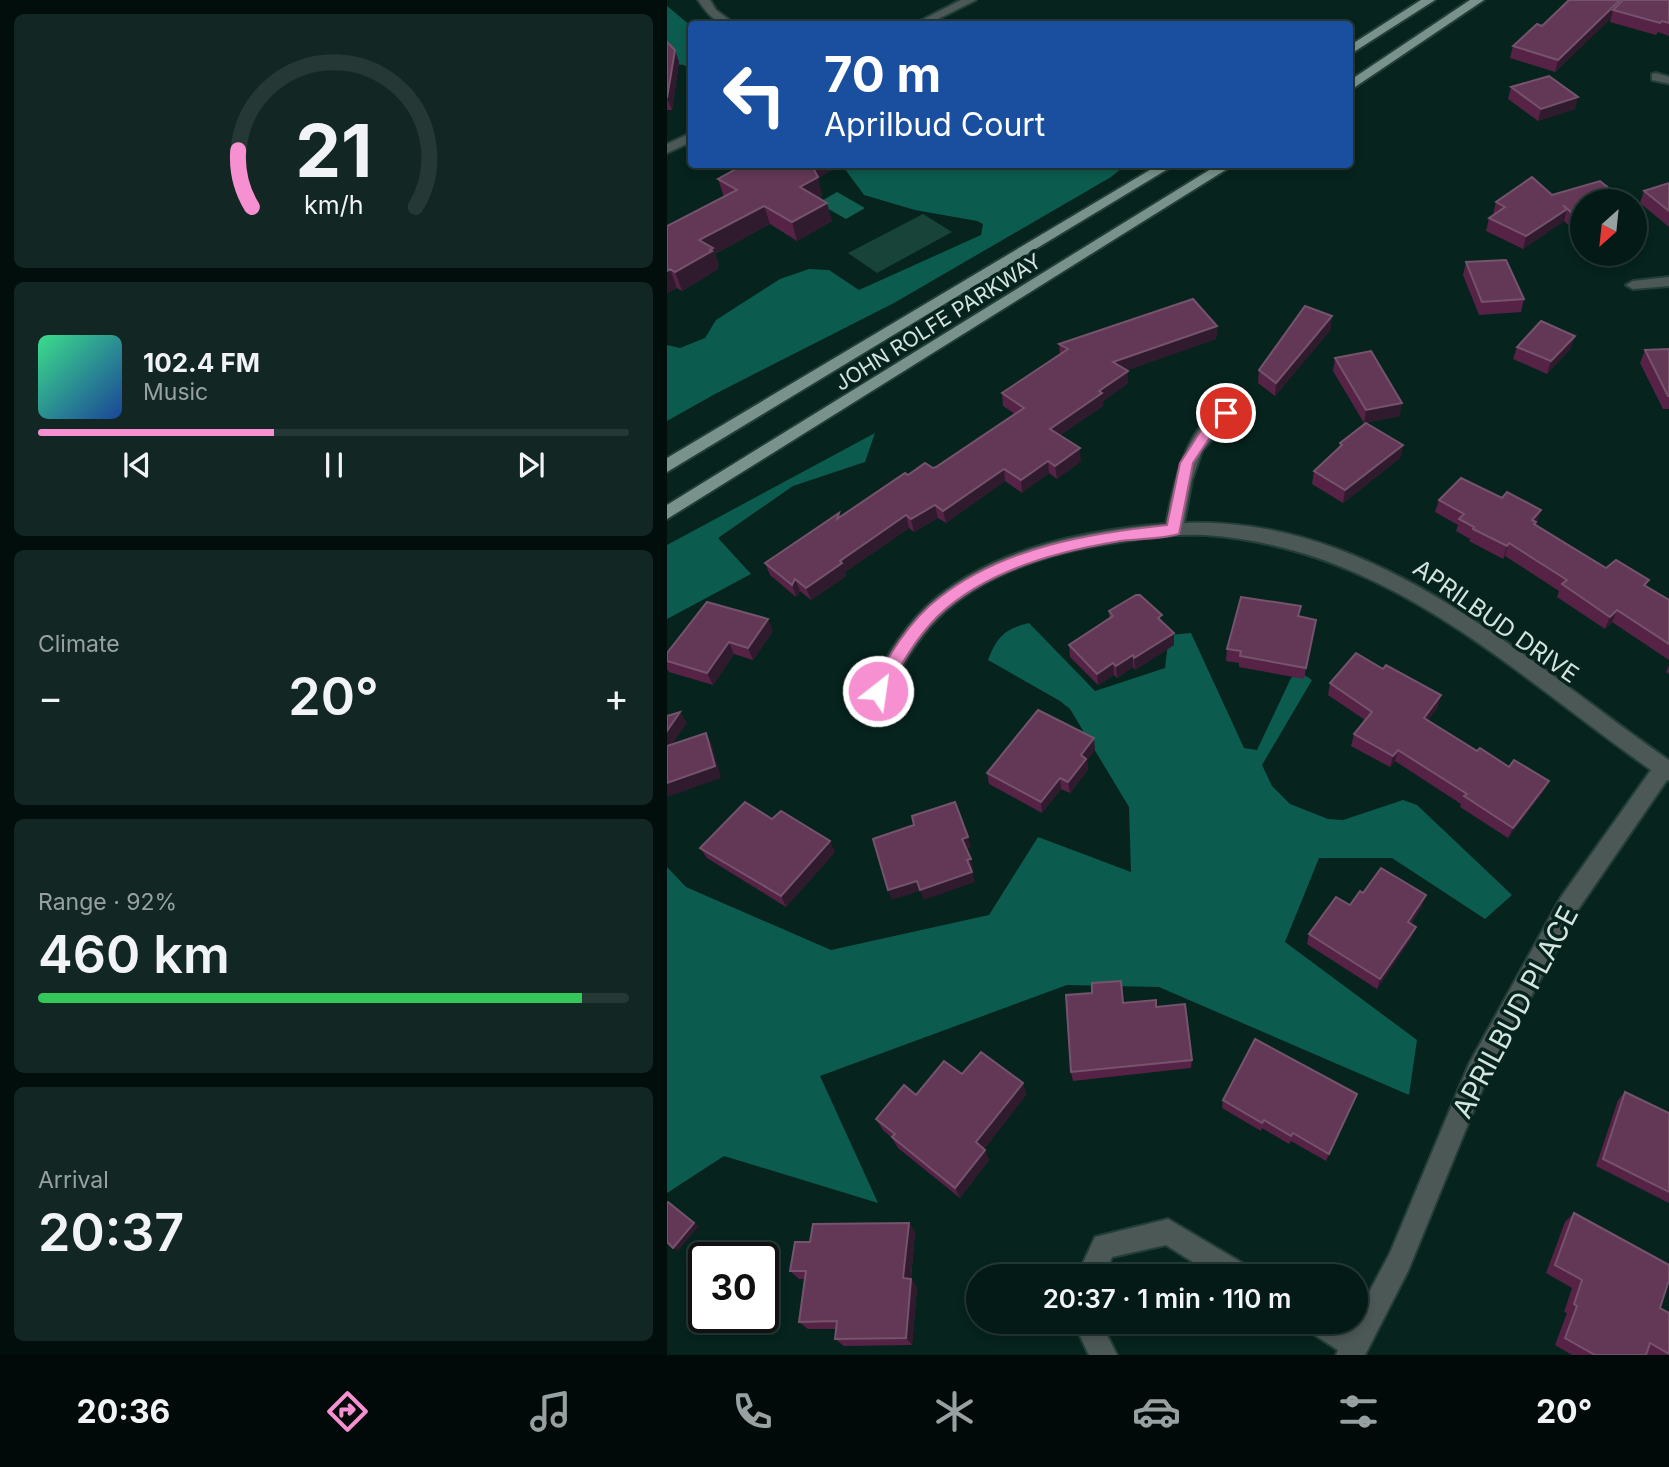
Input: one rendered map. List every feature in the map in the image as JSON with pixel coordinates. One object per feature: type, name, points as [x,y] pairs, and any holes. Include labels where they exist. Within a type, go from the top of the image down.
[{"type":"main road","points":[[1353,48],[1429,0]]},
{"type":"main road","points":[[1353,83],[1478,0]]},
{"type":"main road","name":"JOHN ROLFE PARKWAY","points":[[667,466],[1163,168]]},
{"type":"main road","name":"JOHN ROLFE PARKWAY","points":[[667,513],[1223,168]]},
{"type":"street","points":[[704,0],[712,12],[725,21]]},
{"type":"street","points":[[926,21],[970,0]]},
{"type":"street","points":[[667,149],[688,138]]},
{"type":"street","points":[[1633,285],[1669,281]]},
{"type":"street","points":[[1174,530],[1187,463],[1212,424],[1226,413]]},
{"type":"street","name":"APRILBUD DRIVE","points":[[878,691],[899,654],[930,615],[946,600],[998,570],[1060,547],[1118,536],[1204,529],[1248,533],[1302,544],[1360,563],[1394,579],[1466,624],[1618,739],[1666,771]]},
{"type":"street","name":"APRILBUD PLACE","points":[[1332,1334],[1352,1350],[1399,1262],[1477,1072],[1569,904],[1666,771]]},
{"type":"street","points":[[1095,1264],[1105,1246],[1168,1232],[1220,1264]]},
{"type":"street","points":[[1092,1334],[1103,1355]]},
{"type":"shaded area","points":[[667,6],[688,24],[688,68],[684,65],[667,63]]},
{"type":"shaded area","points":[[844,168],[1122,168],[894,303],[667,421],[667,345],[680,348],[705,338],[716,320],[780,279],[809,269],[829,270],[859,290],[981,235],[983,224],[977,221],[915,210],[864,195]]},
{"type":"shaded area","points":[[837,192],[865,208],[846,219],[818,203]]},
{"type":"shaded area","points":[[923,214],[952,232],[877,273],[848,253]]},
{"type":"shaded area","points":[[875,433],[865,462],[793,486],[718,538],[751,574],[667,619],[667,545]]},
{"type":"shaded area","points":[[1029,623],[1095,691],[1165,668],[1169,635],[1191,633],[1244,748],[1257,750],[1291,678],[1301,673],[1312,680],[1262,765],[1272,786],[1290,804],[1328,819],[1343,820],[1403,800],[1417,805],[1512,895],[1485,919],[1392,858],[1319,858],[1285,942],[1417,1040],[1409,1095],[1159,987],[1067,985],[820,1076],[878,1203],[724,1156],[667,1193],[667,867],[686,887],[831,950],[989,915],[1038,837],[1131,872],[1129,807],[1070,709],[988,660],[995,645],[1007,631]]},
{"type":"building","points":[[1569,0],[1620,0],[1558,60],[1513,46],[1537,24],[1542,26]]},
{"type":"building","points":[[1623,0],[1669,0],[1669,23],[1613,10]]},
{"type":"building","points":[[667,42],[675,50],[667,98]]},
{"type":"building","points":[[1549,76],[1578,97],[1541,109],[1511,87]]},
{"type":"building","points":[[738,168],[813,168],[818,177],[800,187],[827,203],[792,222],[764,206],[699,240],[713,248],[710,250],[712,251],[675,272],[670,269],[667,271],[667,226],[737,190],[718,179]]},
{"type":"building","points":[[1532,177],[1552,195],[1570,190],[1570,211],[1563,205],[1567,209],[1526,236],[1489,218],[1505,207],[1496,202]]},
{"type":"building","points":[[1600,181],[1610,189],[1573,189]]},
{"type":"building","points":[[1669,183],[1669,211],[1647,193],[1647,190]]},
{"type":"building","points":[[1506,260],[1524,299],[1482,302],[1466,262]]},
{"type":"building","points":[[1193,299],[1217,326],[1113,362],[1128,371],[1099,391],[1102,393],[1050,429],[1080,448],[1055,466],[1048,461],[1021,480],[1004,469],[943,511],[935,505],[911,519],[906,515],[806,588],[795,579],[792,585],[765,563],[905,473],[908,475],[925,463],[936,467],[1024,408],[1002,393],[1068,349],[1059,344]]},
{"type":"building","points":[[1305,306],[1332,316],[1276,383],[1259,370]]},
{"type":"building","points":[[1541,321],[1575,336],[1551,361],[1517,347]]},
{"type":"building","points":[[1669,349],[1669,396],[1668,396],[1645,350]]},
{"type":"building","points":[[1371,351],[1402,403],[1366,410],[1335,358]]},
{"type":"building","points":[[1366,423],[1403,445],[1345,490],[1314,471],[1342,445],[1340,443]]},
{"type":"building","points":[[1461,478],[1502,498],[1507,492],[1541,510],[1532,520],[1536,522],[1534,524],[1606,568],[1616,560],[1649,580],[1644,585],[1669,600],[1669,644],[1617,610],[1610,617],[1562,584],[1567,580],[1509,543],[1507,546],[1459,519],[1464,514],[1439,500]]},
{"type":"building","points":[[1140,595],[1162,615],[1158,618],[1174,633],[1134,658],[1133,655],[1116,666],[1113,663],[1097,674],[1069,645],[1113,616],[1109,611]]},
{"type":"building","points":[[1241,597],[1301,606],[1298,616],[1316,620],[1306,668],[1240,656],[1241,651],[1227,649]]},
{"type":"building","points":[[707,602],[768,619],[748,648],[729,642],[707,673],[667,661],[667,653]]},
{"type":"building","points":[[1356,653],[1383,669],[1386,665],[1441,695],[1424,718],[1477,751],[1480,748],[1509,767],[1514,760],[1549,781],[1513,828],[1464,796],[1467,794],[1398,750],[1393,756],[1354,734],[1372,712],[1330,683]]},
{"type":"building","points":[[1038,710],[1094,738],[1081,755],[1086,759],[1068,782],[1060,778],[1041,802],[987,773]]},
{"type":"building","points":[[680,712],[667,731],[667,716]]},
{"type":"building","points":[[706,733],[715,766],[667,783],[667,746]]},
{"type":"building","points":[[745,802],[772,819],[781,811],[830,841],[781,896],[700,848]]},
{"type":"building","points":[[955,802],[968,837],[962,839],[971,859],[967,860],[972,872],[920,890],[917,881],[888,890],[873,839],[914,825],[912,816]]},
{"type":"building","points":[[1381,868],[1426,895],[1408,922],[1416,927],[1380,979],[1309,934],[1336,897],[1350,905],[1360,891],[1363,893]]},
{"type":"building","points":[[1121,981],[1123,1003],[1156,1000],[1156,1007],[1185,1004],[1192,1060],[1071,1072],[1066,995],[1092,993],[1092,983]]},
{"type":"building","points":[[1255,1039],[1357,1094],[1329,1154],[1293,1133],[1291,1136],[1264,1120],[1262,1123],[1223,1100]]},
{"type":"building","points":[[981,1052],[1023,1083],[976,1142],[985,1150],[955,1188],[892,1137],[895,1134],[876,1119],[904,1085],[916,1095],[944,1061],[962,1074]]},
{"type":"building","points":[[1625,1092],[1669,1113],[1669,1192],[1603,1159]]},
{"type":"building","points":[[668,1202],[694,1223],[673,1248],[667,1242]]},
{"type":"building","points":[[1574,1213],[1669,1265],[1669,1280],[1660,1308],[1669,1313],[1669,1354],[1650,1343],[1646,1355],[1595,1355],[1565,1338],[1577,1306],[1574,1304],[1582,1280],[1555,1265]]},
{"type":"building","points":[[909,1223],[903,1278],[911,1279],[906,1338],[835,1339],[837,1321],[799,1322],[806,1271],[790,1271],[795,1242],[810,1242],[813,1224]]},
{"type":"route","points":[[878,691],[899,654],[930,615],[946,600],[998,570],[1060,547],[1118,536],[1174,530],[1187,463],[1212,424],[1226,413]]}]
